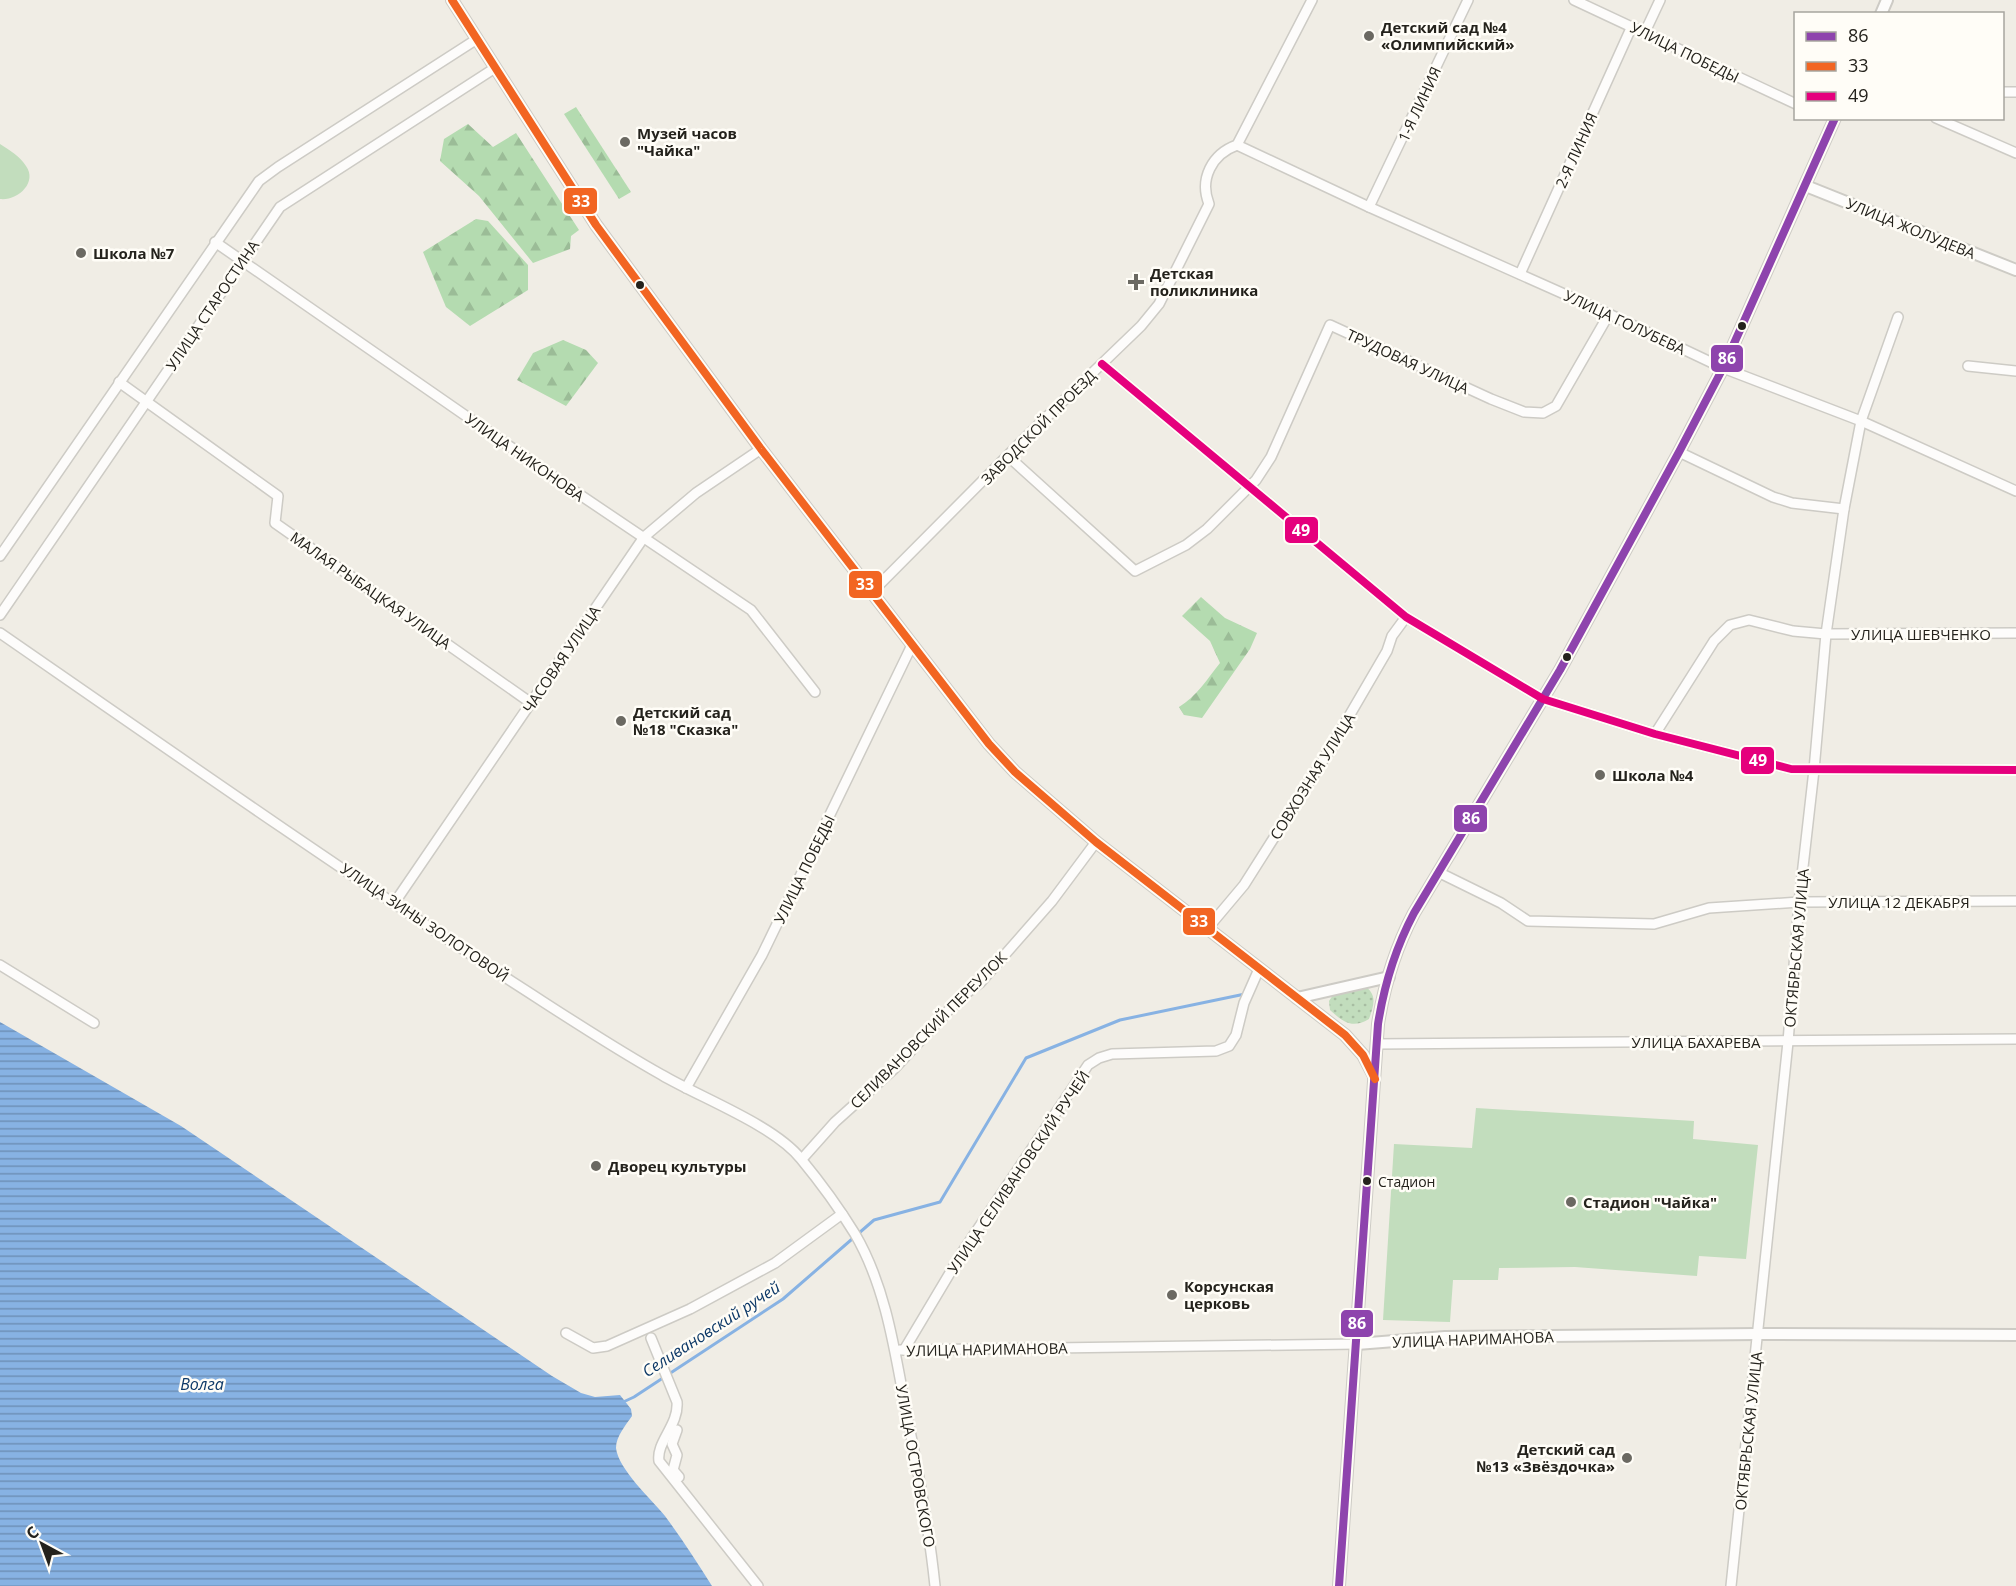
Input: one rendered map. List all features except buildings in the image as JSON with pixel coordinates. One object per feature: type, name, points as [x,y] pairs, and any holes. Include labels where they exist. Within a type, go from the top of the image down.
[{"type":"main road","points":[[453,0],[596,225],[761,449],[989,744],[1015,772],[1096,842],[1354,1044],[1364,1055],[1376,1079]]},
{"type":"main road","points":[[1339,1586],[1377,1044],[1380,1009],[1389,977],[1405,930],[1543,699],[1723,368],[1806,186],[1832,120]]},
{"type":"main road","name":"УЛИЦА ЖОЛУДЕВА","points":[[1806,186],[2016,270]]},
{"type":"main road","points":[[1297,998],[1389,977]]},
{"type":"main road","name":"УЛИЦА НАРИМАНОВА","points":[[1356,1344],[1445,1337],[1758,1334],[2016,1335]]},
{"type":"street","name":"ЗАВОДСКОЙ ПРОЕЗД","points":[[872,592],[1141,326],[1159,304],[1209,204],[1204,188],[1208,171],[1219,154],[1237,145],[1312,0]]},
{"type":"street","name":"1-Я ЛИНИЯ","points":[[1370,207],[1468,0]]},
{"type":"street","name":"УЛИЦА ПОБЕДЫ","points":[[1574,0],[1794,103]]},
{"type":"street","points":[[1645,32],[1660,0]]},
{"type":"street","name":"2-Я ЛИНИЯ","points":[[1520,274],[1632,26]]},
{"type":"street","points":[[0,556],[252,189],[267,174],[477,39]]},
{"type":"street","name":"УЛИЦА СТАРОСТИНА","points":[[0,615],[274,213],[286,202],[495,68]]},
{"type":"street","points":[[1941,120],[2016,153]]},
{"type":"street","name":"УЛИЦА ГОЛУБЕВА","points":[[1237,145],[1723,368],[1860,420],[2016,491]]},
{"type":"street","name":"УЛИЦА НИКОНОВА","points":[[216,242],[564,484],[751,610],[815,692]]},
{"type":"street","name":"ТРУДОВАЯ УЛИЦА","points":[[1008,457],[1136,571],[1186,545],[1207,529],[1250,487],[1271,457],[1330,324],[1491,399],[1524,412],[1543,413],[1556,406],[1609,314]]},
{"type":"street","name":"ОКТЯБРЬСКАЯ УЛИЦА","points":[[1731,1586],[1788,1042],[1799,902],[1826,634],[1844,509],[1860,420],[1898,317]]},
{"type":"street","points":[[1102,364],[1406,617],[1543,699],[1655,734],[1791,770],[2016,770]]},
{"type":"street","points":[[1968,366],[2016,371]]},
{"type":"street","name":"МАЛАЯ РЫБАЦКАЯ УЛИЦА","points":[[119,382],[278,496],[275,523],[531,703]]},
{"type":"street","name":"ЧАСОВАЯ УЛИЦА","points":[[395,902],[644,537],[696,493],[761,449]]},
{"type":"street","points":[[1679,452],[1773,497],[1792,503],[1844,509]]},
{"type":"street","name":"СОВХОЗНАЯ УЛИЦА","points":[[1207,929],[1244,885],[1333,744],[1387,651],[1392,636],[1406,617]]},
{"type":"street","name":"УЛИЦА ШЕВЧЕНКО","points":[[1655,734],[1714,641],[1731,625],[1749,620],[1793,631],[1826,634],[2016,633]]},
{"type":"street","name":"УЛИЦА ЗИНЫ ЗОЛОТОВОЙ","points":[[0,633],[259,812],[587,1030],[686,1088],[754,1123],[802,1159],[842,1214]]},
{"type":"street","name":"УЛИЦА ПОБЕДЫ","points":[[686,1088],[762,955],[912,645]]},
{"type":"street","name":"СЕЛИВАНОВСКИЙ ПЕРЕУЛОК","points":[[802,1159],[835,1122],[895,1068],[960,998],[980,983],[1052,901],[1096,842]]},
{"type":"street","name":"УЛИЦА 12 ДЕКАБРЯ","points":[[1438,872],[1501,903],[1528,921],[1654,924],[1709,908],[1799,902],[2016,901]]},
{"type":"street","points":[[0,965],[94,1023]]},
{"type":"street","name":"УЛИЦА СЕЛИВАНОВСКИЙ РУЧЕЙ","points":[[899,1350],[1088,1065],[1112,1054],[1216,1051],[1229,1046],[1236,1035],[1244,1003],[1259,969]]},
{"type":"street","name":"УЛИЦА БАХАРЕВА","points":[[1377,1044],[2016,1039]]},
{"type":"street","points":[[566,1333],[592,1348],[607,1346],[690,1309],[775,1263],[842,1214]]},
{"type":"street","name":"УЛИЦА ОСТРОВСКОГО","points":[[842,1214],[856,1235],[868,1262],[899,1350],[932,1553],[935,1586]]},
{"type":"street","points":[[651,1338],[674,1394],[678,1410],[658,1455],[659,1461],[758,1586]]},
{"type":"street","name":"УЛИЦА НАРИМАНОВА","points":[[899,1350],[1356,1344]]},
{"type":"street","points":[[678,1428],[672,1440],[677,1455],[673,1470],[765,1586]]},
{"type":"green space","points":[[576,107],[631,192],[619,199],[564,114]]},
{"type":"green space","points":[[468,124],[493,147],[516,133],[579,230],[571,236],[570,249],[533,263],[479,196],[440,161],[444,139]]},
{"type":"green space","points":[[0,144],[21,159],[29,172],[28,184],[24,190],[6,199],[0,199]]},
{"type":"green space","points":[[476,219],[488,221],[528,265],[528,290],[470,326],[446,307],[423,252]]},
{"type":"green space","points":[[563,340],[586,350],[598,363],[566,406],[517,380],[533,353]]},
{"type":"green space","points":[[1201,597],[1225,618],[1257,633],[1250,649],[1202,718],[1184,715],[1179,707],[1196,693],[1220,663],[1210,641],[1182,616]]},
{"type":"green space","points":[[1366,987],[1373,998],[1369,1019],[1358,1024],[1348,1023],[1330,1010],[1329,1001],[1333,995]]},
{"type":"green space","name":"Стадион \"Чайка\"","points":[[1476,1108],[1694,1121],[1693,1139],[1758,1145],[1746,1259],[1699,1256],[1697,1276],[1575,1267],[1499,1268],[1498,1280],[1453,1280],[1450,1322],[1383,1320],[1394,1144],[1472,1148]]},
{"type":"water","name":"Волга","points":[[0,1022],[181,1126],[552,1376],[581,1393],[595,1397],[620,1395],[631,1409],[632,1416],[618,1439],[616,1448],[618,1456],[636,1484],[665,1516],[712,1586],[0,1586]]},
{"type":"waterway","name":"Селивановский ручей","points":[[621,1403],[634,1397],[783,1299],[874,1220],[940,1202],[1026,1058],[1120,1020],[1245,994]]},
{"type":"transit line","name":"33","points":[[452,0],[596,225],[761,449],[989,744],[1015,772],[1096,842],[1345,1035],[1363,1055],[1375,1079]]},
{"type":"transit line","name":"86","points":[[1339,1586],[1378,1024],[1392,967],[1414,913],[1560,670],[1723,368],[1834,120]]},
{"type":"transit line","name":"49","points":[[1102,364],[1406,617],[1543,699],[1655,734],[1791,769],[2016,770]]},
{"type":"place","name":"Детский сад №4 «Олимпийский»","points":[[1369,36]]},
{"type":"place","name":"Музей часов \"Чайка\"","points":[[625,142]]},
{"type":"place","name":"Школа №7","points":[[81,253]]},
{"type":"place","name":"Детская поликлиника","points":[[1136,282]]},
{"type":"place","name":"Детский сад №18 \"Сказка\"","points":[[621,721]]},
{"type":"place","name":"Школа №4","points":[[1600,775]]},
{"type":"place","name":"Дворец культуры","points":[[596,1166]]},
{"type":"place","name":"Стадион","points":[[1367,1181]]},
{"type":"place","name":"Стадион \"Чайка\"","points":[[1571,1202]]},
{"type":"place","name":"Корсунская церковь","points":[[1172,1295]]},
{"type":"place","name":"Детский сад №13 «Звёздочка»","points":[[1627,1458]]}]
